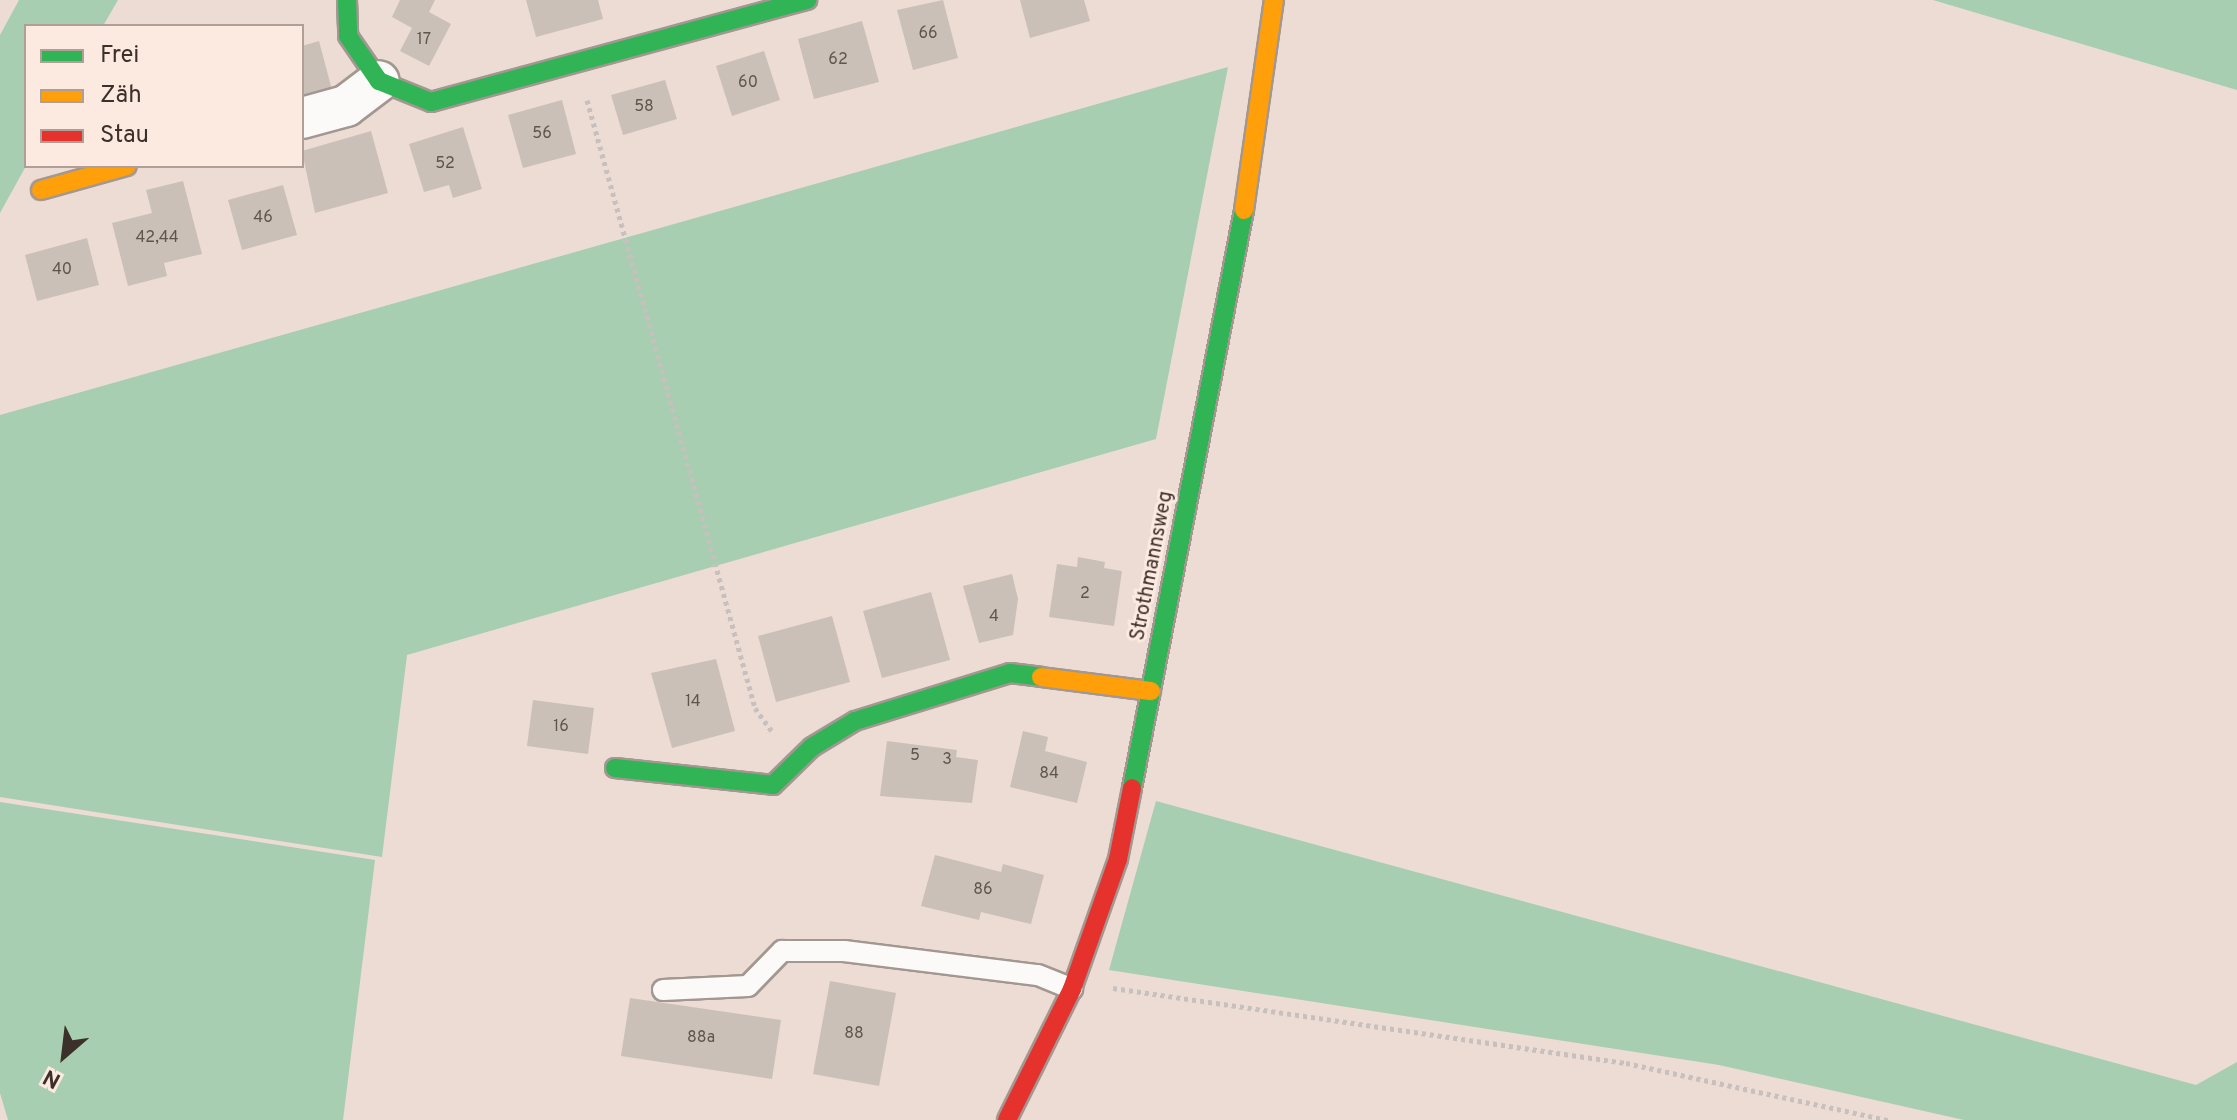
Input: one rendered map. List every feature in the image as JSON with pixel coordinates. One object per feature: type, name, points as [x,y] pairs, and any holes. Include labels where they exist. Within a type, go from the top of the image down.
[{"type":"street","points":[[347,0],[348,36],[379,81],[431,102],[807,0]]},
{"type":"street","name":"Strothmannsweg","points":[[1007,1120],[1072,989],[1118,859],[1243,218],[1274,0]]},
{"type":"street","points":[[304,117],[346,106],[379,81]]},
{"type":"street","points":[[41,190],[120,168]]},
{"type":"street","points":[[615,768],[773,785],[795,763],[855,721],[1010,673],[1151,691]]},
{"type":"lane","points":[[663,990],[748,986],[782,951],[844,951],[1038,975],[1072,989]]},
{"type":"path","points":[[577,64],[755,708],[795,763]]},
{"type":"path","points":[[1072,989],[1120,988],[1626,1063],[1888,1120]]},
{"type":"green space","points":[[19,0],[118,0],[104,24],[24,24],[25,168],[0,213],[0,35]]},
{"type":"green space","points":[[1933,0],[2237,0],[2237,90]]},
{"type":"green space","points":[[1228,67],[1156,439],[407,655],[382,857],[0,797],[0,415]]},
{"type":"green space","points":[[1156,801],[2196,1085],[2237,1062],[2237,1120],[1964,1120],[1719,1065],[1109,970]]},
{"type":"green space","points":[[0,802],[375,860],[343,1120],[8,1120],[0,1093]]},
{"type":"building","points":[[400,0],[435,0],[429,12],[451,24],[429,66],[400,51],[412,28],[392,17]]},
{"type":"building","points":[[526,0],[598,0],[603,19],[536,37]]},
{"type":"building","points":[[943,0],[958,58],[913,70],[897,10]]},
{"type":"building","points":[[1020,0],[1084,0],[1090,21],[1030,38]]},
{"type":"building","points":[[862,21],[879,82],[814,99],[798,39]]},
{"type":"building","points":[[319,41],[332,90],[304,98],[304,45]]},
{"type":"building","points":[[764,51],[780,100],[732,116],[716,66]]},
{"type":"building","points":[[665,80],[677,119],[623,135],[611,95]]},
{"type":"building","points":[[562,100],[576,154],[523,168],[508,115]]},
{"type":"building","points":[[463,127],[482,189],[453,198],[449,185],[424,192],[409,144]]},
{"type":"building","points":[[371,131],[388,193],[315,213],[304,150]]},
{"type":"building","points":[[183,181],[202,254],[164,263],[167,276],[128,286],[112,223],[152,213],[146,190]]},
{"type":"building","points":[[283,185],[297,235],[242,250],[228,200]]},
{"type":"building","points":[[87,238],[99,285],[37,301],[25,255]]},
{"type":"building","points":[[1078,557],[1105,562],[1104,568],[1122,571],[1114,626],[1049,617],[1057,564],[1077,567]]},
{"type":"building","points":[[1012,574],[1018,599],[1013,635],[979,643],[963,586]]},
{"type":"building","points":[[931,592],[950,660],[882,678],[863,611]]},
{"type":"building","points":[[832,616],[850,682],[776,702],[758,636]]},
{"type":"building","points":[[716,659],[735,731],[672,748],[651,673]]},
{"type":"building","points":[[533,700],[594,708],[588,754],[527,746]]},
{"type":"building","points":[[1023,731],[1048,737],[1045,751],[1087,762],[1077,803],[1010,787]]},
{"type":"building","points":[[887,741],[957,750],[956,757],[978,760],[972,803],[880,796]]},
{"type":"building","points":[[935,855],[1001,872],[1003,864],[1044,875],[1031,924],[981,912],[979,920],[921,906]]},
{"type":"building","points":[[830,981],[896,993],[879,1086],[813,1074]]},
{"type":"building","points":[[630,998],[781,1020],[772,1079],[621,1056]]},
{"type":"traffic: fast","points":[[347,0],[348,36],[379,81],[431,102],[807,0]]},
{"type":"traffic: fast","points":[[1132,788],[1244,210]]},
{"type":"traffic: fast","points":[[615,768],[773,785],[812,747],[855,721],[1010,673],[1041,677]]},
{"type":"traffic: slow","points":[[1244,210],[1274,0]]},
{"type":"traffic: slow","points":[[41,190],[120,168]]},
{"type":"traffic: slow","points":[[1041,677],[1151,691]]},
{"type":"traffic: jam","points":[[1007,1120],[1072,989],[1118,859],[1132,788]]}]
